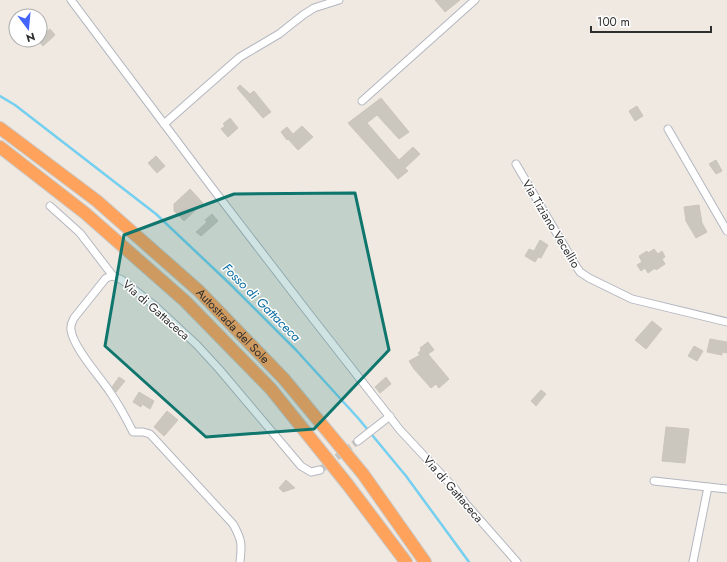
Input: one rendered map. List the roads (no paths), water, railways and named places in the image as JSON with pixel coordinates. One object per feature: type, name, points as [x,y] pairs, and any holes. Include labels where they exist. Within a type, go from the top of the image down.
[{"type":"highway","name":"Autostrada del Sole","points":[[0,128],[97,201],[204,297],[284,379],[363,474],[425,562]]},
{"type":"highway","name":"Autostrada del Sole","points":[[0,147],[85,213],[185,301],[271,389],[348,485],[406,562]]},
{"type":"street","name":"Via di Gattaceca","points":[[71,0],[310,315],[390,416],[517,562]]},
{"type":"street","points":[[164,124],[240,57],[280,34],[308,11],[339,0]]},
{"type":"street","points":[[362,101],[474,0]]},
{"type":"street","points":[[668,129],[727,231]]},
{"type":"street","name":"Via Tiziano Vecellio","points":[[516,164],[576,266],[585,276],[637,301],[727,322]]},
{"type":"street","points":[[50,206],[80,233],[113,276]]},
{"type":"street","name":"Via di Gattaceca","points":[[240,562],[240,537],[233,524],[150,434],[133,432],[111,393],[79,351],[70,330],[71,324],[74,318],[106,278],[113,276],[122,280],[155,306],[197,346],[219,370],[301,466],[311,472],[320,470]]},
{"type":"street","points":[[358,441],[390,416]]},
{"type":"street","points":[[654,481],[727,489]]},
{"type":"street","points":[[693,562],[708,487]]},
{"type":"waterway","name":"Fosso di Gattaceca","points":[[0,96],[15,105],[156,214],[229,283],[296,350],[358,418],[406,476],[469,562]]},
{"type":"tunnel","points":[[320,470],[358,441]]}]
